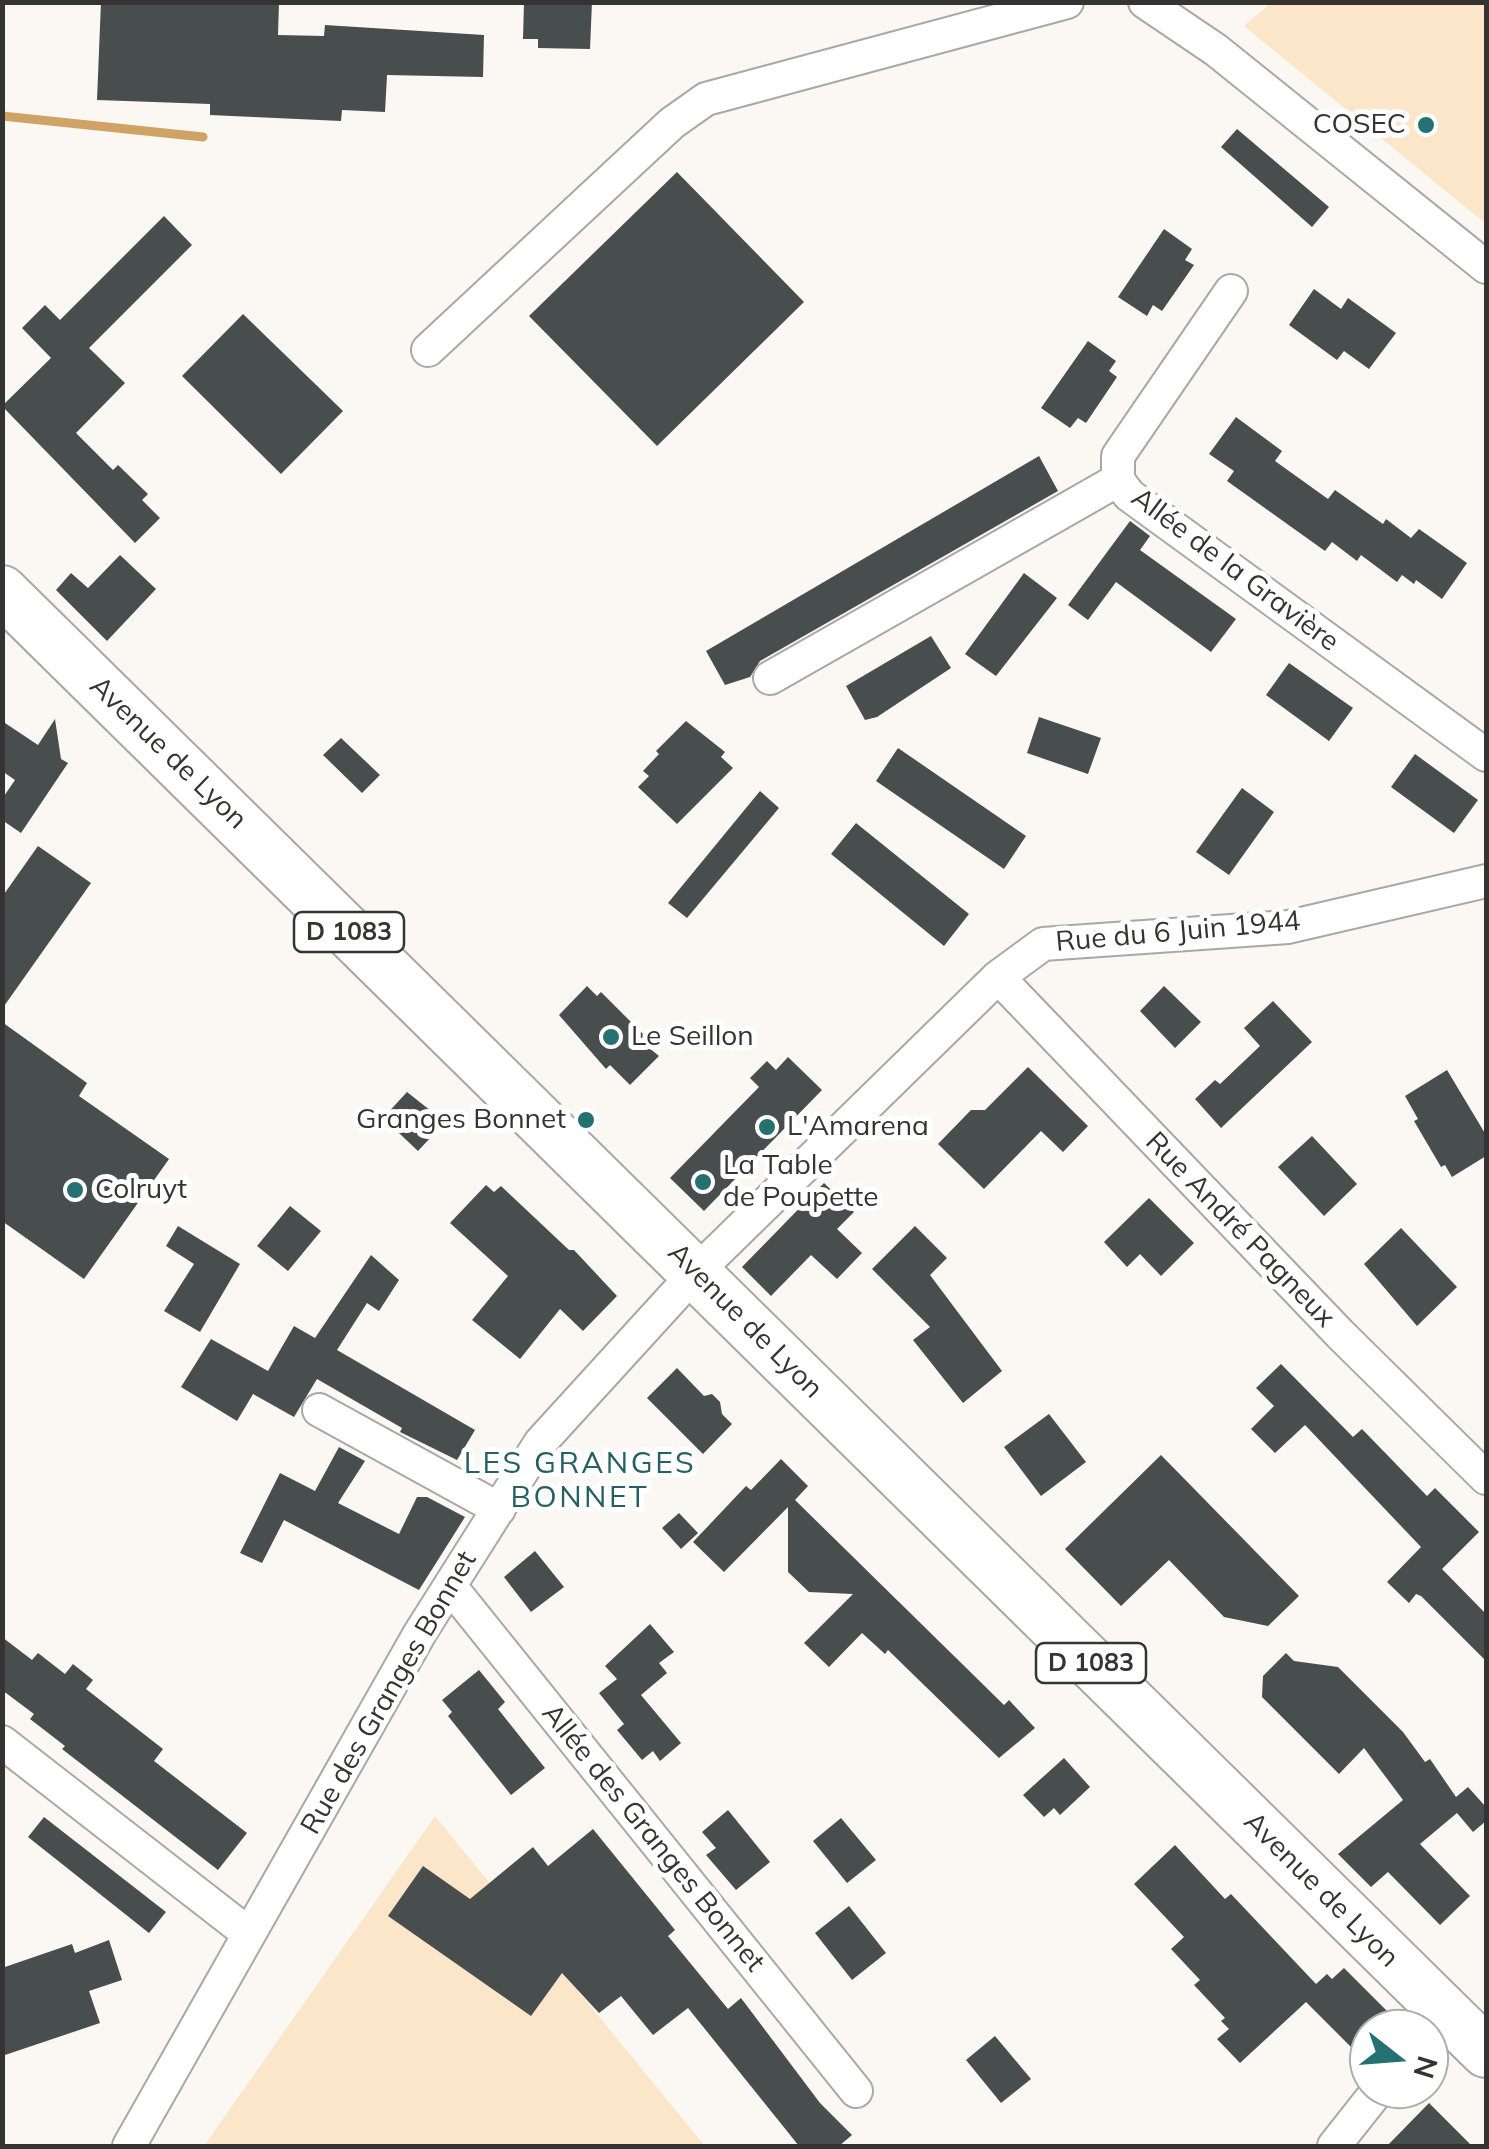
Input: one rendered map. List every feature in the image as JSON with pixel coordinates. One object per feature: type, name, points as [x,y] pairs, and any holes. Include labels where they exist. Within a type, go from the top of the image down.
[{"type":"main road","name":"Avenue de Lyon","points":[[2,591],[696,1272],[1424,2009]]},
{"type":"main road","name":"Avenue de Lyon","points":[[1449,2029],[1486,2052]]},
{"type":"street","points":[[428,350],[672,123],[706,99],[1066,2]]},
{"type":"street","points":[[1145,2],[1216,50],[1486,267]]},
{"type":"street","name":"Allée de la Gravière","points":[[1231,290],[1118,456],[1118,480],[1128,495],[1486,755]]},
{"type":"street","points":[[770,678],[1118,480]]},
{"type":"street","name":"Rue du 6 Juin 1944","points":[[696,1272],[998,976],[1043,944],[1288,927],[1486,881]]},
{"type":"street","name":"Rue André Pagneux","points":[[998,976],[1340,1334],[1486,1478]]},
{"type":"street","name":"Rue des Granges Bonnet","points":[[129,2146],[450,1586],[540,1444],[696,1272]]},
{"type":"street","points":[[320,1410],[499,1509]]},
{"type":"street","name":"Allée des Granges Bonnet","points":[[450,1586],[856,2090]]},
{"type":"street","points":[[2,1742],[249,1934]]},
{"type":"street","points":[[1334,2146],[1363,2109]]},
{"type":"shaded area","name":"COSEC","points":[[1271,3],[1486,3],[1486,224],[1244,26]]},
{"type":"shaded area","points":[[435,1816],[704,2145],[706,2146],[204,2146]]},
{"type":"building","points":[[101,2],[279,2],[278,35],[324,36],[325,25],[484,35],[483,77],[387,75],[385,112],[342,110],[341,121],[210,115],[210,104],[97,100]]},
{"type":"building","points":[[524,2],[592,2],[590,49],[538,48],[538,39],[523,39]]},
{"type":"building","points":[[1237,129],[1329,207],[1312,227],[1221,147]]},
{"type":"building","points":[[677,172],[804,302],[657,446],[529,316]]},
{"type":"building","points":[[164,216],[192,245],[89,348],[125,383],[76,433],[113,470],[118,465],[148,494],[142,500],[160,518],[135,543],[2,406],[51,358],[22,328],[45,305],[60,320]]},
{"type":"building","points":[[1164,229],[1192,249],[1185,260],[1194,265],[1162,311],[1153,305],[1147,316],[1118,297]]},
{"type":"building","points":[[1314,289],[1341,309],[1348,298],[1396,333],[1369,369],[1344,351],[1337,360],[1289,325]]},
{"type":"building","points":[[243,314],[343,411],[281,474],[182,376]]},
{"type":"building","points":[[1088,341],[1116,361],[1109,371],[1117,377],[1086,423],[1078,418],[1070,428],[1041,408]]},
{"type":"building","points":[[1236,417],[1282,451],[1275,461],[1328,499],[1335,490],[1383,524],[1386,519],[1411,538],[1419,529],[1467,563],[1442,599],[1416,580],[1414,584],[1402,575],[1397,582],[1361,555],[1357,561],[1332,542],[1325,551],[1227,481],[1234,471],[1209,454]]},
{"type":"building","points":[[1039,456],[1058,491],[760,661],[750,677],[725,685],[706,651]]},
{"type":"building","points":[[1130,521],[1150,536],[1140,550],[1236,619],[1211,652],[1116,582],[1088,620],[1068,605]]},
{"type":"building","points":[[120,555],[156,589],[107,641],[56,590],[71,573],[88,588]]},
{"type":"building","points":[[1024,573],[1057,598],[996,676],[965,654]]},
{"type":"building","points":[[931,636],[951,668],[877,717],[865,720],[846,686]]},
{"type":"building","points":[[1289,663],[1353,708],[1329,741],[1266,695]]},
{"type":"building","points":[[1039,717],[1101,738],[1088,774],[1027,753]]},
{"type":"building","points":[[55,719],[61,759],[68,763],[21,833],[2,820],[2,799],[15,780],[2,771],[2,721],[38,745]]},
{"type":"building","points":[[686,721],[725,752],[721,757],[733,768],[677,824],[638,787],[649,776],[643,771],[659,754],[656,751]]},
{"type":"building","points":[[341,738],[380,775],[362,793],[323,755]]},
{"type":"building","points":[[898,748],[1026,836],[1004,869],[876,781]]},
{"type":"building","points":[[1415,754],[1478,800],[1454,833],[1391,787]]},
{"type":"building","points":[[1242,788],[1274,812],[1229,875],[1196,852]]},
{"type":"building","points":[[760,791],[779,808],[687,918],[668,903]]},
{"type":"building","points":[[856,823],[969,914],[944,946],[831,854]]},
{"type":"building","points":[[38,846],[91,883],[2,1009],[2,897]]},
{"type":"building","name":"Le Seillon","points":[[587,986],[597,996],[601,992],[652,1043],[648,1047],[659,1056],[630,1085],[610,1065],[606,1069],[559,1015]]},
{"type":"building","points":[[1164,986],[1201,1022],[1175,1048],[1140,1011]]},
{"type":"building","points":[[1273,1001],[1312,1042],[1221,1128],[1195,1099],[1215,1080],[1220,1084],[1260,1046],[1244,1028]]},
{"type":"building","name":"Colruyt","points":[[2,1022],[87,1083],[79,1096],[169,1159],[84,1279],[2,1221]]},
{"type":"building","points":[[788,1057],[822,1090],[704,1211],[670,1178],[759,1087],[750,1078],[767,1061],[776,1070]]},
{"type":"building","points":[[1028,1067],[1088,1126],[1063,1152],[1041,1131],[984,1189],[938,1144],[971,1110],[985,1110]]},
{"type":"building","points":[[1447,1070],[1486,1135],[1486,1156],[1452,1177],[1445,1165],[1441,1167],[1414,1121],[1418,1119],[1405,1096]]},
{"type":"building","points":[[407,1092],[445,1122],[418,1151],[383,1118]]},
{"type":"building","points":[[1312,1136],[1357,1184],[1324,1216],[1278,1167]]},
{"type":"building","points":[[824,1183],[854,1212],[837,1229],[862,1253],[837,1279],[811,1255],[771,1296],[742,1267]]},
{"type":"building","points":[[486,1185],[494,1192],[501,1186],[569,1250],[574,1250],[617,1296],[583,1331],[560,1309],[520,1359],[472,1320],[508,1276],[450,1223]]},
{"type":"building","points":[[1149,1198],[1194,1243],[1161,1276],[1140,1254],[1127,1267],[1104,1242]]},
{"type":"building","points":[[290,1206],[321,1231],[288,1271],[257,1246]]},
{"type":"building","points":[[178,1226],[240,1264],[200,1332],[164,1311],[194,1264],[166,1246]]},
{"type":"building","points":[[915,1226],[947,1258],[930,1275],[1002,1371],[963,1403],[913,1340],[930,1327],[872,1269]]},
{"type":"building","points":[[1401,1228],[1457,1287],[1417,1326],[1364,1264]]},
{"type":"building","points":[[371,1255],[399,1280],[379,1311],[367,1303],[337,1350],[475,1430],[457,1460],[400,1432],[402,1428],[317,1379],[294,1417],[253,1394],[237,1421],[181,1387],[211,1339],[268,1371],[294,1326],[315,1338]]},
{"type":"building","points":[[1281,1364],[1353,1437],[1362,1429],[1427,1496],[1435,1488],[1479,1532],[1442,1569],[1486,1614],[1486,1661],[1421,1596],[1416,1594],[1409,1603],[1387,1582],[1421,1547],[1305,1425],[1275,1453],[1251,1429],[1274,1406],[1256,1388]]},
{"type":"building","points":[[677,1368],[704,1396],[712,1394],[720,1402],[722,1414],[732,1424],[703,1454],[647,1398]]},
{"type":"building","points":[[1049,1414],[1086,1462],[1041,1496],[1004,1447]]},
{"type":"building","points":[[339,1447],[365,1461],[338,1503],[399,1534],[417,1497],[427,1497],[465,1517],[419,1590],[284,1520],[262,1563],[240,1553],[280,1473],[315,1491]]},
{"type":"building","points":[[1161,1455],[1299,1596],[1268,1626],[1224,1617],[1169,1560],[1121,1606],[1065,1549]]},
{"type":"building","points":[[781,1459],[808,1486],[795,1500],[1004,1705],[1009,1700],[1035,1728],[999,1758],[888,1650],[885,1654],[862,1633],[829,1667],[804,1643],[853,1594],[809,1592],[788,1572],[788,1507],[724,1572],[693,1542],[746,1486],[751,1490]]},
{"type":"building","points":[[679,1513],[698,1533],[681,1549],[662,1528]]},
{"type":"building","points":[[535,1551],[564,1587],[531,1612],[504,1577]]},
{"type":"building","points":[[650,1624],[674,1652],[659,1663],[667,1673],[641,1695],[681,1743],[660,1761],[653,1751],[642,1760],[617,1730],[624,1724],[599,1693],[617,1679],[605,1666]]},
{"type":"building","points":[[2,1637],[32,1660],[38,1653],[65,1674],[73,1664],[93,1680],[86,1689],[163,1749],[154,1761],[247,1833],[218,1870],[62,1749],[65,1746],[30,1719],[34,1714],[2,1690]]},
{"type":"building","points":[[1286,1653],[1294,1661],[1338,1667],[1403,1732],[1425,1762],[1430,1759],[1456,1797],[1468,1787],[1486,1807],[1486,1821],[1473,1832],[1457,1813],[1420,1844],[1470,1896],[1440,1925],[1388,1872],[1371,1887],[1338,1854],[1403,1800],[1364,1748],[1339,1774],[1262,1697],[1263,1676]]},
{"type":"building","points":[[479,1670],[505,1702],[498,1709],[545,1768],[511,1795],[448,1716],[452,1712],[442,1700]]},
{"type":"building","points":[[1064,1758],[1090,1787],[1060,1815],[1054,1808],[1044,1817],[1023,1795]]},
{"type":"building","points":[[728,1810],[770,1862],[736,1890],[706,1855],[716,1848],[702,1832]]},
{"type":"building","points":[[44,1817],[166,1912],[149,1933],[28,1837]]},
{"type":"building","points":[[841,1818],[876,1860],[847,1883],[813,1841]]},
{"type":"building","points":[[593,1829],[675,1930],[668,1936],[728,2009],[741,1998],[820,2103],[852,2135],[839,2146],[799,2146],[688,2008],[653,2035],[621,1996],[599,2013],[562,1973],[531,2016],[388,1916],[423,1866],[470,1899],[533,1847],[548,1866]]},
{"type":"building","points":[[1175,1845],[1225,1899],[1231,1894],[1316,1984],[1327,1974],[1332,1979],[1344,1968],[1385,2009],[1349,2009],[1349,2045],[1306,2002],[1240,2063],[1217,2039],[1229,2029],[1221,2021],[1225,2018],[1194,1985],[1200,1980],[1171,1949],[1184,1937],[1134,1884]]},
{"type":"building","points":[[849,1906],[886,1953],[852,1980],[815,1933]]},
{"type":"building","points":[[109,1940],[122,1980],[89,1991],[100,2023],[2,2056],[2,1968],[72,1944],[75,1953]]},
{"type":"building","points":[[995,2036],[1031,2079],[1001,2103],[966,2060]]},
{"type":"building","points":[[1423,2109],[1435,2109],[1472,2146],[1387,2146]]},
{"type":"waterway","points":[[2,116],[203,137]]},
{"type":"place","name":"COSEC","points":[[1426,125]]},
{"type":"place","name":"Le Seillon","points":[[611,1037]]},
{"type":"place","name":"Granges Bonnet","points":[[586,1120]]},
{"type":"place","name":"L'Amarena","points":[[767,1127]]},
{"type":"place","name":"La Table de Poupette","points":[[703,1182]]},
{"type":"place","name":"Colruyt","points":[[75,1190]]},
{"type":"district","name":"LES GRANGES BONNET","points":[[580,1481]]}]
